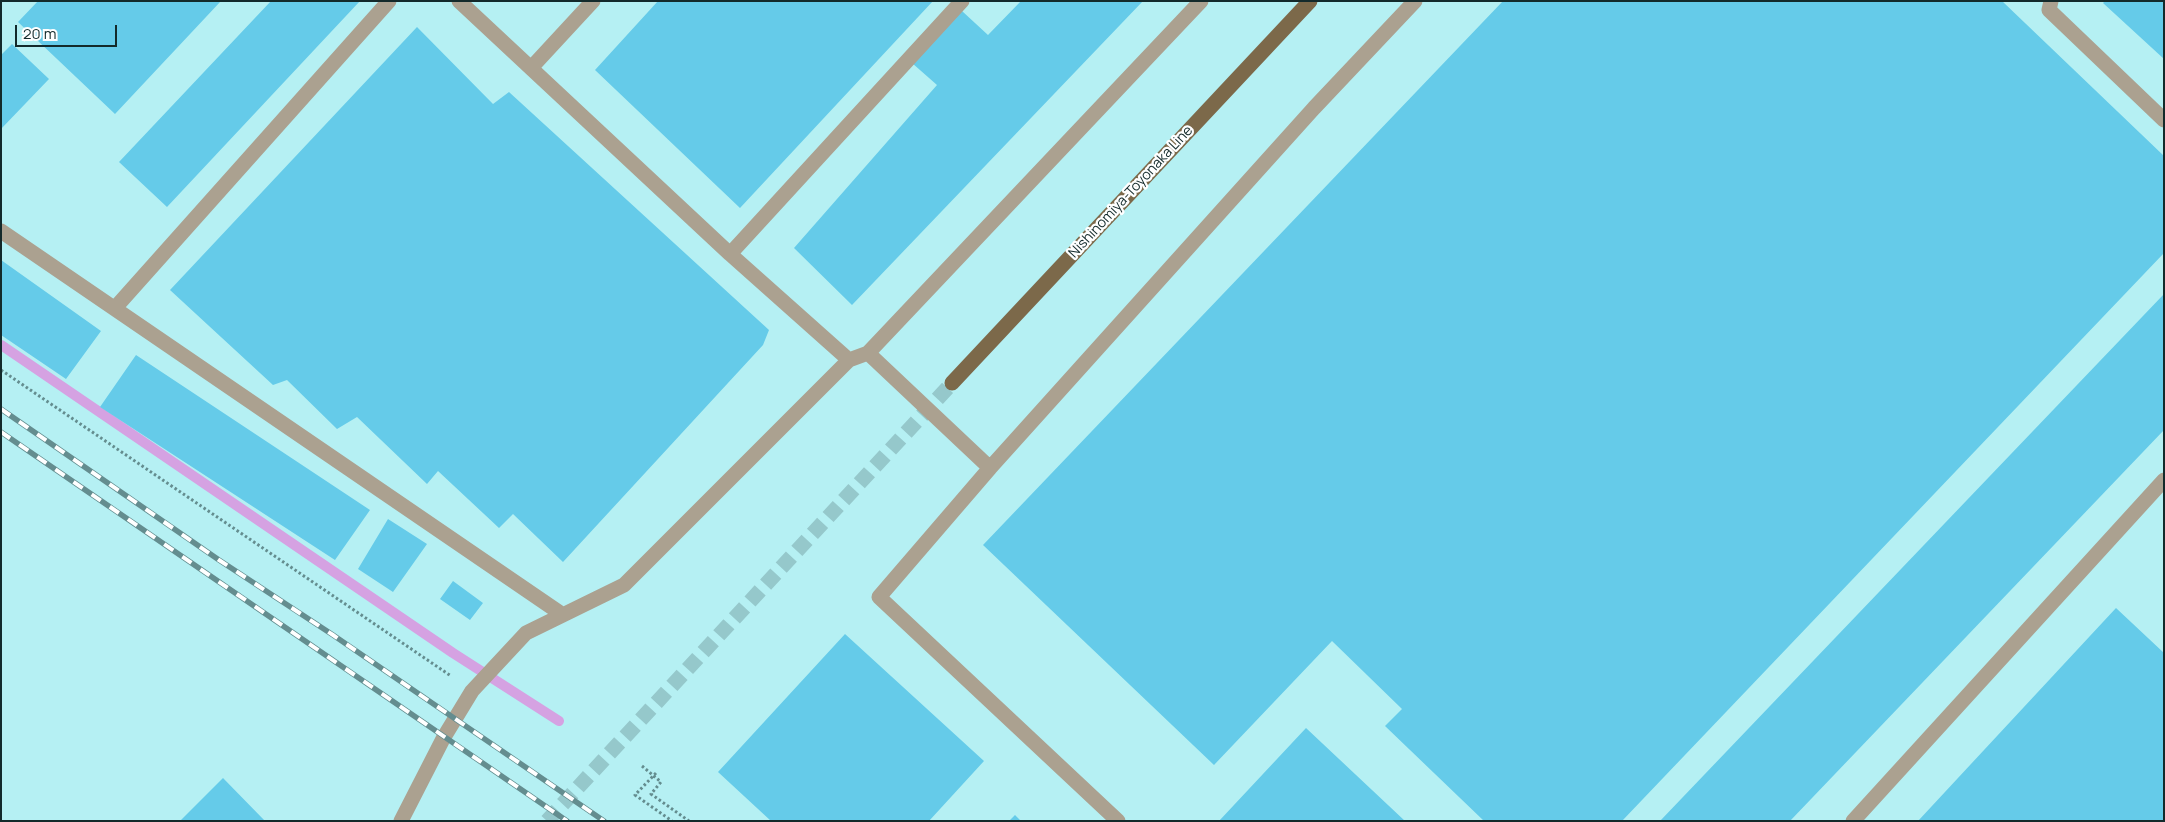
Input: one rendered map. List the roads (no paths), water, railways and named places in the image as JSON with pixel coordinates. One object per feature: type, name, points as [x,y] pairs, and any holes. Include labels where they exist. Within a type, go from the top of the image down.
[{"type":"main road","name":"Nishinomiya-Toyonaka Line","points":[[952,383],[1310,1]]},
{"type":"lane","points":[[115,308],[389,1]]},
{"type":"lane","points":[[459,1],[730,254],[849,360]]},
{"type":"lane","points":[[531,68],[593,1]]},
{"type":"lane","points":[[730,254],[962,1]]},
{"type":"lane","points":[[401,821],[444,737],[472,691],[526,633],[624,585],[849,360],[868,353],[1201,1]]},
{"type":"lane","points":[[1118,821],[879,597],[990,468],[1314,108],[1415,1]]},
{"type":"lane","points":[[2051,1],[2049,10],[2164,120]]},
{"type":"lane","points":[[1,231],[563,615]]},
{"type":"lane","points":[[868,353],[990,468]]},
{"type":"lane","points":[[1853,821],[2164,480]]},
{"type":"waterway","points":[[1,345],[453,653],[559,721]]},
{"type":"tunnel","points":[[547,821],[952,383]]},
{"type":"railway","points":[[1,409],[219,560],[333,635],[604,821]]},
{"type":"railway","points":[[1,432],[567,821]]}]
